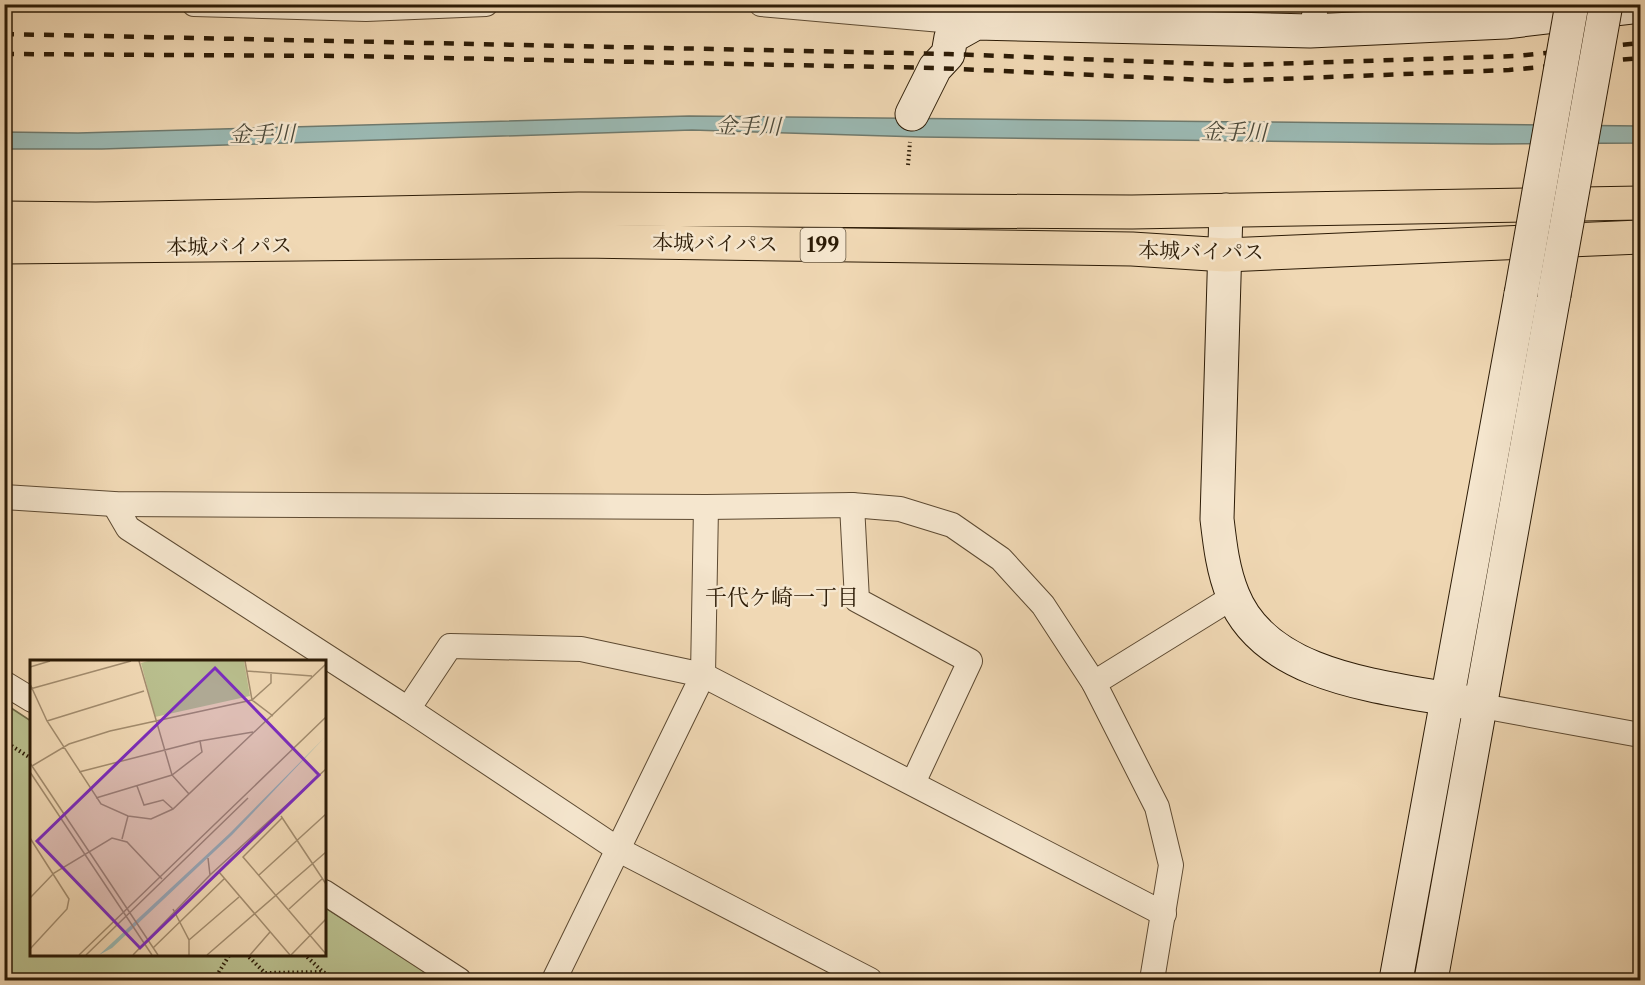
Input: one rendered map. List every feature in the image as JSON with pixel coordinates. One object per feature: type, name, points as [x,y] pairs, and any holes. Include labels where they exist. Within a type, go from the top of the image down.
[{"type":"highway","name":"本城バイパス","points":[[4,218],[108,219],[579,209],[1227,210],[1641,203]]},
{"type":"highway","name":"本城バイパス","points":[[4,248],[580,241],[1132,249],[1226,255],[1641,237]]},
{"type":"street","points":[[194,4],[366,7],[486,4]]},
{"type":"street","points":[[761,4],[976,23],[1314,18],[1505,22],[1641,6]]},
{"type":"street","points":[[1396,981],[1572,4]]},
{"type":"street","points":[[1431,981],[1606,4]]},
{"type":"street","points":[[912,114],[935,68],[948,54],[951,37],[976,23]]},
{"type":"street","points":[[1227,210],[1217,519],[1221,560],[1233,597],[1251,626],[1277,649],[1314,670],[1482,706],[1641,735]]},
{"type":"street","points":[[4,497],[114,504],[706,507],[852,505],[900,509],[952,525],[1001,558],[1043,605],[1094,683],[1157,807],[1171,865],[1152,981]]},
{"type":"street","points":[[114,504],[128,528],[408,709],[619,850],[870,981]]},
{"type":"street","points":[[852,505],[857,600],[970,661],[913,783]]},
{"type":"street","points":[[554,981],[703,675],[706,507]]},
{"type":"street","points":[[1094,683],[1233,597]]},
{"type":"street","points":[[408,709],[450,646],[581,649],[703,675],[1164,914]]},
{"type":"street","points":[[4,683],[30,699]]},
{"type":"street","points":[[326,893],[459,981]]},
{"type":"path","points":[[4,741],[30,758]]},
{"type":"path","points":[[214,981],[229,955]]},
{"type":"path","points":[[247,955],[265,973],[323,972]]},
{"type":"path","points":[[305,955],[323,972],[339,981]]},
{"type":"path","points":[[260,981],[265,973]]},
{"type":"green space","points":[[5,704],[30,720],[30,955],[326,955],[326,908],[439,980],[5,980]]},
{"type":"water","name":"金手川","points":[[689,116],[1640,126],[1640,143],[1492,144],[921,137],[692,130],[102,149],[5,149],[5,132],[78,133]]},
{"type":"railway","points":[[4,34],[948,54],[1239,65],[1517,56],[1640,43]]},
{"type":"railway","points":[[4,54],[346,56],[935,68],[1227,81],[1509,70],[1640,58]]},
{"type":"district","name":"千代ケ崎一丁目","points":[[782,597]]}]
